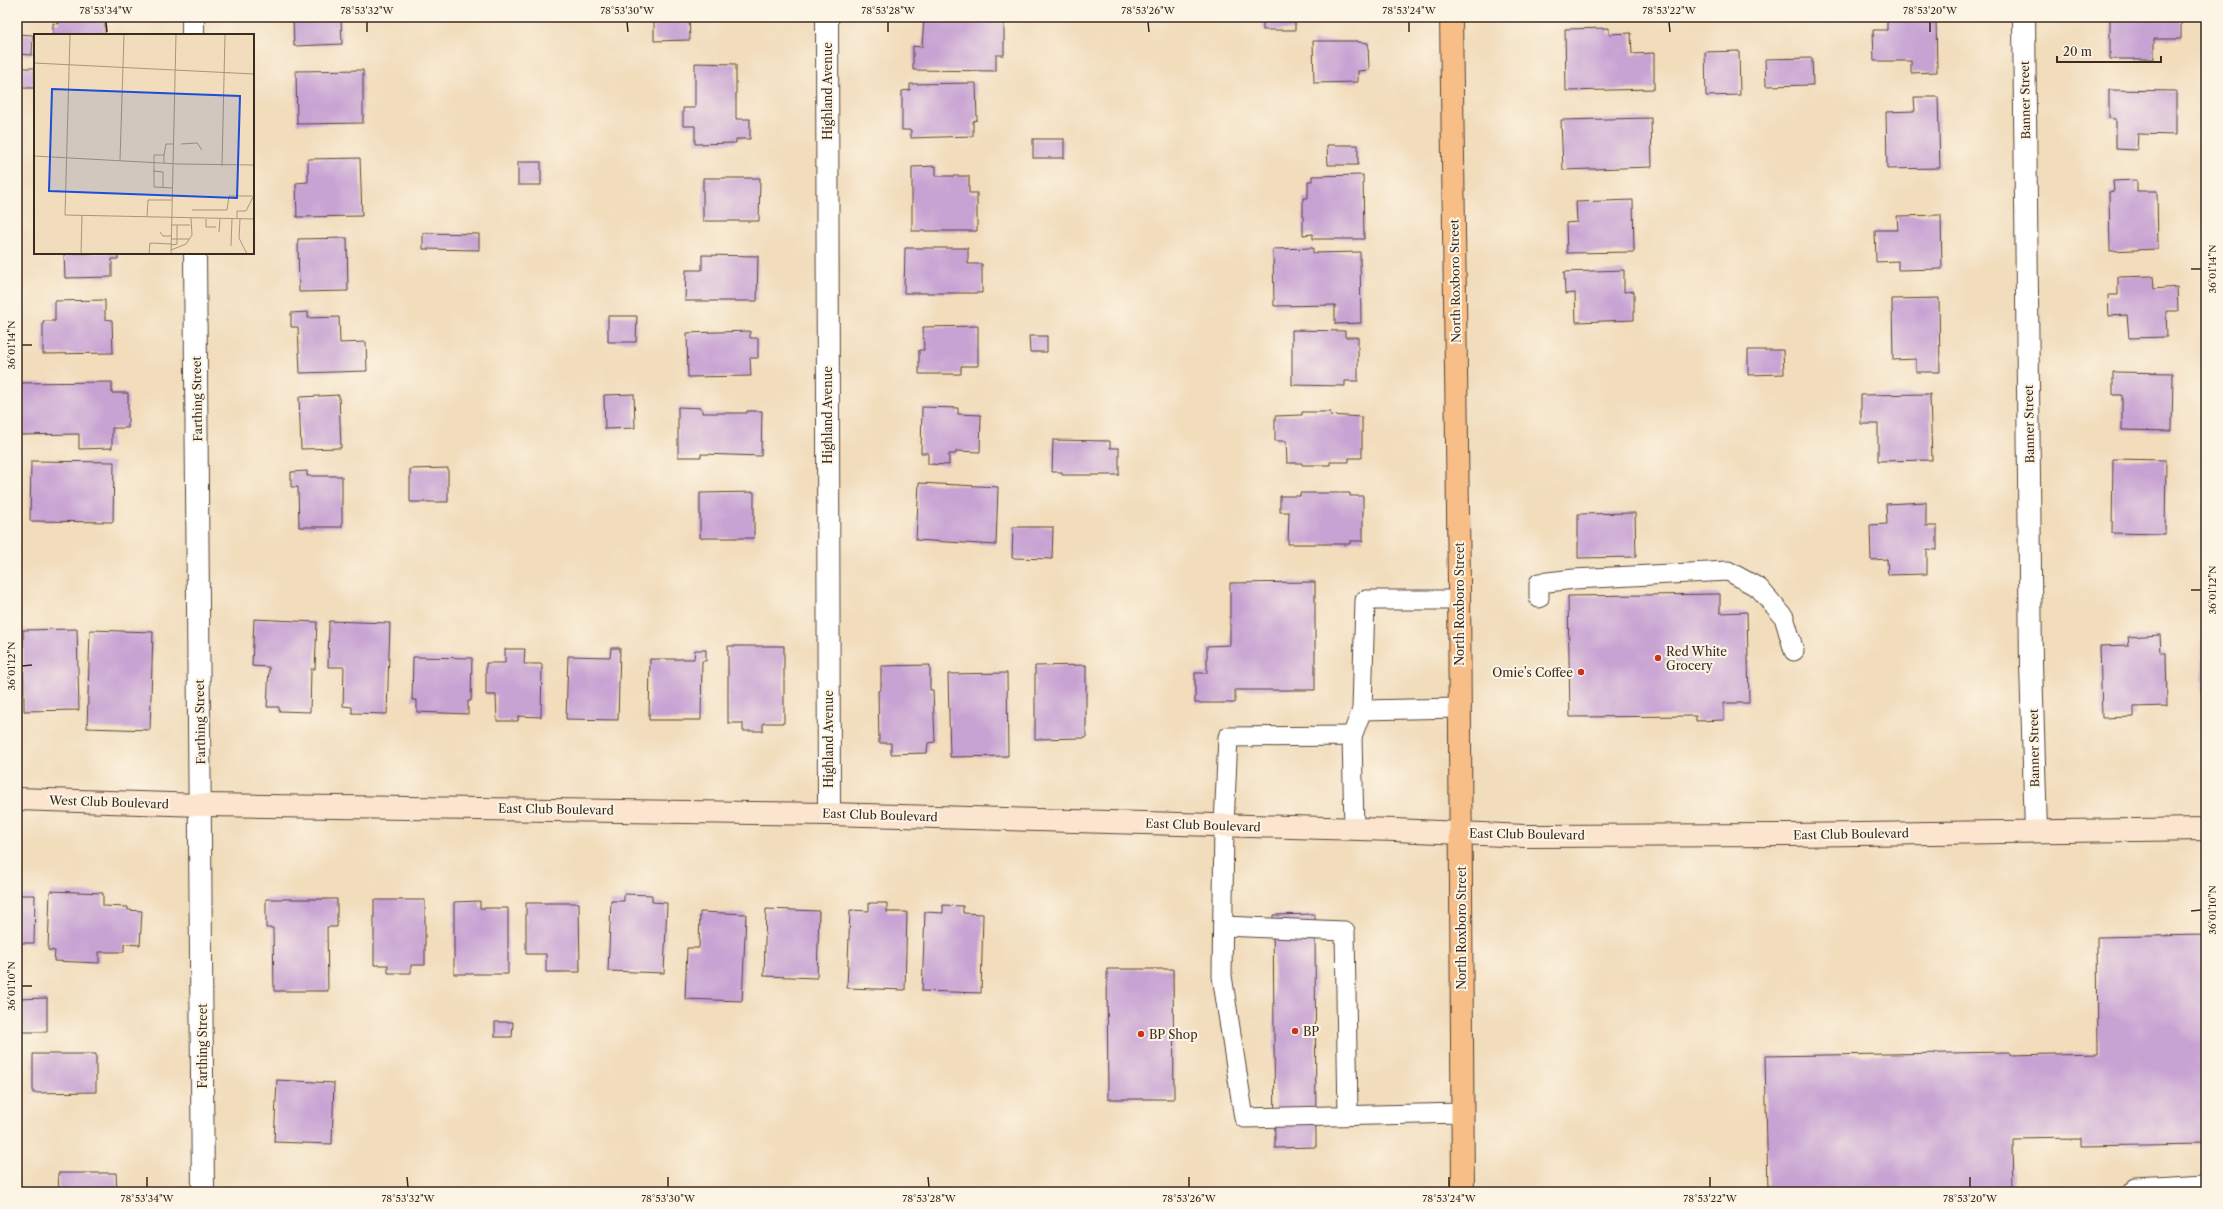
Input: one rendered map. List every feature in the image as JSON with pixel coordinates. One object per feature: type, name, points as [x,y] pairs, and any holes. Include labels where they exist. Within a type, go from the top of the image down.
[{"type":"main road","name":"North Roxboro Street","points":[[1451,17],[1459,600],[1463,1192]]},
{"type":"street","points":[[193,17],[193,34]]},
{"type":"street","name":"Highland Avenue","points":[[827,17],[829,814]]},
{"type":"street","name":"Banner Street","points":[[2024,17],[2031,664],[2036,831]]},
{"type":"street","name":"Farthing Street","points":[[195,254],[201,805],[203,1192]]},
{"type":"street","name":"West Club Boulevard","points":[[17,799],[201,805]]},
{"type":"street","name":"East Club Boulevard","points":[[201,805],[829,814],[1354,829],[1525,836],[1696,836],[2206,828]]},
{"type":"lane","points":[[1539,598],[1539,583],[1574,578],[1728,572],[1759,588],[1784,617],[1794,651]]},
{"type":"lane","points":[[1354,829],[1352,736],[1362,710],[1365,600],[1459,600]]},
{"type":"lane","points":[[1362,710],[1460,708]]},
{"type":"lane","points":[[1352,736],[1228,737],[1224,825],[1222,976],[1244,1118],[1463,1113]]},
{"type":"lane","points":[[1223,926],[1345,931],[1348,1115]]},
{"type":"lane","points":[[2131,1192],[2135,1189],[2206,1185]]},
{"type":"building","points":[[59,17],[109,17],[109,19],[105,19],[105,34],[53,34],[53,23],[59,24]]},
{"type":"building","points":[[293,17],[341,17],[342,44],[294,46]]},
{"type":"building","points":[[654,17],[689,17],[690,40],[654,41]]},
{"type":"building","points":[[924,17],[950,17],[950,20],[996,19],[996,23],[1004,23],[1004,55],[996,55],[996,71],[913,70],[913,46],[922,47]]},
{"type":"building","points":[[1263,17],[1295,17],[1295,30],[1263,30]]},
{"type":"building","points":[[1887,17],[1936,17],[1937,72],[1911,73],[1911,61],[1874,61],[1873,30],[1887,30]]},
{"type":"building","points":[[2110,17],[2181,17],[2181,39],[2154,39],[2154,59],[2110,59]]},
{"type":"building","points":[[1609,28],[1609,34],[1631,33],[1632,54],[1654,53],[1654,89],[1566,91],[1565,29]]},
{"type":"building","points":[[17,34],[33,35],[32,55],[17,54]]},
{"type":"building","points":[[1313,41],[1358,41],[1368,43],[1369,70],[1358,71],[1358,82],[1314,83]]},
{"type":"building","points":[[1739,51],[1740,95],[1706,96],[1705,52]]},
{"type":"building","points":[[1812,58],[1813,85],[1766,86],[1765,59]]},
{"type":"building","points":[[695,63],[736,64],[736,119],[750,119],[750,139],[736,139],[736,143],[695,144],[695,126],[683,126],[683,108],[695,108]]},
{"type":"building","points":[[19,68],[34,68],[34,88],[20,88]]},
{"type":"building","points":[[363,70],[363,123],[297,124],[296,71]]},
{"type":"building","points":[[976,83],[977,120],[973,121],[973,136],[911,138],[911,130],[902,130],[902,91],[910,90],[910,84]]},
{"type":"building","points":[[2109,90],[2176,91],[2176,135],[2138,134],[2137,150],[2116,149],[2116,119],[2109,118]]},
{"type":"building","points":[[1914,97],[1938,97],[1940,168],[1887,169],[1886,112],[1915,111]]},
{"type":"building","points":[[1651,118],[1652,167],[1563,170],[1561,120]]},
{"type":"building","points":[[1033,139],[1064,139],[1064,158],[1033,158]]},
{"type":"building","points":[[1327,145],[1358,145],[1358,165],[1328,165]]},
{"type":"building","points":[[360,158],[362,216],[297,217],[296,183],[308,182],[308,159]]},
{"type":"building","points":[[518,162],[541,162],[541,185],[518,185]]},
{"type":"building","points":[[936,166],[936,176],[969,176],[969,193],[977,193],[977,231],[912,231],[912,167]]},
{"type":"building","points":[[1363,175],[1364,239],[1313,239],[1313,234],[1303,235],[1303,198],[1308,198],[1308,181],[1312,181],[1312,176]]},
{"type":"building","points":[[703,178],[760,178],[759,221],[703,221]]},
{"type":"building","points":[[2137,180],[2137,191],[2157,191],[2158,249],[2110,251],[2109,192],[2114,191],[2113,181]]},
{"type":"building","points":[[1633,200],[1634,252],[1567,253],[1566,223],[1577,222],[1576,202]]},
{"type":"building","points":[[1941,215],[1942,269],[1898,270],[1898,261],[1876,262],[1875,230],[1898,230],[1897,216]]},
{"type":"building","points":[[423,233],[479,234],[479,250],[423,249]]},
{"type":"building","points":[[347,238],[348,291],[299,292],[298,239]]},
{"type":"building","points":[[905,248],[968,248],[968,264],[982,264],[982,293],[904,293]]},
{"type":"building","points":[[1313,248],[1313,253],[1360,252],[1361,323],[1335,324],[1335,305],[1274,306],[1273,249]]},
{"type":"building","points":[[64,254],[118,254],[118,259],[112,259],[112,277],[65,278]]},
{"type":"building","points":[[702,255],[758,256],[757,301],[685,301],[686,270],[702,270]]},
{"type":"building","points":[[1624,270],[1624,292],[1634,291],[1634,320],[1576,322],[1575,293],[1565,294],[1564,272]]},
{"type":"building","points":[[2153,276],[2154,289],[2177,287],[2178,311],[2166,311],[2167,337],[2129,338],[2127,315],[2109,316],[2108,295],[2118,295],[2118,277]]},
{"type":"building","points":[[1939,298],[1940,372],[1916,372],[1916,359],[1893,360],[1892,299]]},
{"type":"building","points":[[105,300],[105,319],[112,320],[113,353],[43,354],[43,321],[55,321],[55,301]]},
{"type":"building","points":[[308,312],[308,318],[339,317],[340,343],[366,342],[367,371],[300,373],[298,327],[291,327],[291,313]]},
{"type":"building","points":[[608,316],[637,316],[636,342],[608,342]]},
{"type":"building","points":[[978,326],[978,366],[961,366],[961,374],[919,374],[919,350],[924,350],[923,327]]},
{"type":"building","points":[[1292,330],[1345,331],[1345,337],[1358,337],[1358,381],[1345,381],[1345,386],[1292,385]]},
{"type":"building","points":[[750,331],[750,338],[758,338],[758,358],[750,358],[751,376],[688,377],[687,333]]},
{"type":"building","points":[[1029,336],[1047,336],[1047,352],[1030,352]]},
{"type":"building","points":[[1748,350],[1783,350],[1784,374],[1748,375]]},
{"type":"building","points":[[2113,372],[2173,373],[2172,431],[2122,430],[2122,395],[2113,395]]},
{"type":"building","points":[[112,382],[112,393],[128,393],[128,428],[112,428],[112,448],[79,449],[79,434],[17,435],[17,383]]},
{"type":"building","points":[[634,394],[635,428],[605,429],[604,395]]},
{"type":"building","points":[[1930,394],[1932,460],[1878,461],[1878,424],[1861,424],[1861,395]]},
{"type":"building","points":[[339,395],[341,448],[301,449],[299,397]]},
{"type":"building","points":[[678,407],[702,408],[702,413],[747,413],[747,411],[762,411],[761,456],[701,454],[701,457],[678,457]]},
{"type":"building","points":[[922,407],[958,408],[958,414],[981,415],[980,452],[956,451],[956,454],[949,454],[949,465],[928,464],[928,453],[921,453]]},
{"type":"building","points":[[1302,412],[1331,412],[1330,415],[1362,417],[1362,458],[1349,458],[1349,462],[1330,462],[1330,465],[1302,465],[1302,463],[1287,463],[1286,441],[1275,441],[1275,416],[1302,415]]},
{"type":"building","points":[[1053,440],[1110,441],[1110,448],[1119,448],[1119,475],[1062,475],[1062,472],[1052,472]]},
{"type":"building","points":[[2113,459],[2166,460],[2165,534],[2112,533]]},
{"type":"building","points":[[31,461],[114,462],[113,522],[30,521]]},
{"type":"building","points":[[448,468],[448,502],[410,502],[410,469]]},
{"type":"building","points":[[307,471],[307,476],[342,476],[342,527],[299,527],[298,487],[291,487],[291,472]]},
{"type":"building","points":[[919,483],[998,487],[996,545],[916,540]]},
{"type":"building","points":[[754,492],[754,538],[700,538],[700,493]]},
{"type":"building","points":[[1300,493],[1350,493],[1350,496],[1363,496],[1363,541],[1350,541],[1350,544],[1288,544],[1289,512],[1280,512],[1280,496],[1300,496]]},
{"type":"building","points":[[1926,502],[1926,526],[1937,526],[1937,550],[1927,549],[1927,574],[1888,575],[1887,559],[1871,560],[1870,525],[1887,524],[1886,504]]},
{"type":"building","points":[[1635,513],[1636,557],[1578,558],[1578,514]]},
{"type":"building","points":[[1013,527],[1053,527],[1052,559],[1012,558]]},
{"type":"building","points":[[1315,582],[1315,690],[1235,690],[1235,703],[1195,703],[1195,673],[1207,673],[1207,646],[1230,645],[1230,583]]},
{"type":"building","name":"Red White Grocery","points":[[1720,594],[1720,613],[1747,612],[1749,703],[1724,703],[1724,720],[1696,721],[1696,716],[1570,717],[1568,596]]},
{"type":"building","points":[[254,619],[317,622],[315,669],[311,669],[310,712],[279,711],[279,707],[267,707],[269,667],[252,666]]},
{"type":"building","points":[[329,621],[390,623],[387,714],[352,713],[352,707],[343,706],[344,667],[328,667]]},
{"type":"building","points":[[77,629],[79,710],[24,711],[23,630]]},
{"type":"building","points":[[90,630],[153,632],[150,730],[87,728]]},
{"type":"building","points":[[2160,635],[2161,653],[2166,653],[2167,706],[2134,707],[2134,717],[2102,718],[2100,646],[2129,645],[2128,637]]},
{"type":"building","points":[[2202,640],[2206,640],[2206,707],[2203,707]]},
{"type":"building","points":[[728,646],[784,646],[784,723],[763,723],[763,731],[743,731],[743,723],[728,723]]},
{"type":"building","points":[[611,648],[620,648],[618,720],[566,719],[568,656],[610,657]]},
{"type":"building","points":[[505,649],[525,649],[524,664],[542,664],[541,717],[518,716],[518,721],[497,721],[496,695],[486,695],[486,663],[505,663]]},
{"type":"building","points":[[695,650],[706,650],[706,661],[702,661],[701,720],[649,720],[650,659],[694,659]]},
{"type":"building","points":[[413,657],[472,658],[471,701],[468,701],[468,714],[417,712],[417,700],[412,700]]},
{"type":"building","points":[[930,665],[930,690],[933,690],[935,742],[928,743],[927,753],[891,754],[891,743],[879,743],[878,691],[881,690],[881,666]]},
{"type":"building","points":[[1086,665],[1086,738],[1035,739],[1035,666]]},
{"type":"building","points":[[1007,673],[1008,756],[950,757],[948,674]]},
{"type":"building","points":[[50,891],[103,893],[103,906],[128,907],[128,910],[142,911],[140,945],[124,944],[124,952],[99,952],[99,963],[54,961],[55,951],[48,950]]},
{"type":"building","points":[[624,894],[652,895],[652,902],[667,903],[664,973],[608,971],[611,901],[624,901]]},
{"type":"building","points":[[17,895],[35,895],[34,943],[17,943]]},
{"type":"building","points":[[266,899],[337,899],[337,927],[327,927],[328,991],[274,991],[273,928],[266,928]]},
{"type":"building","points":[[374,900],[425,900],[425,965],[411,965],[411,973],[388,973],[388,965],[374,965]]},
{"type":"building","points":[[480,901],[480,908],[508,908],[508,974],[454,974],[454,902]]},
{"type":"building","points":[[526,903],[579,903],[580,972],[546,972],[546,954],[526,954]]},
{"type":"building","points":[[869,903],[887,903],[887,912],[907,912],[905,990],[847,988],[850,910],[869,911]]},
{"type":"building","points":[[943,905],[963,906],[963,913],[983,914],[981,993],[922,991],[925,912],[943,913]]},
{"type":"building","points":[[766,909],[819,911],[817,978],[764,976]]},
{"type":"building","points":[[700,912],[746,914],[742,1001],[685,999],[687,948],[699,948]]},
{"type":"building","name":"BP","points":[[1315,914],[1316,1147],[1275,1148],[1273,915]]},
{"type":"building","points":[[2206,935],[2206,1144],[2081,1146],[2081,1138],[2012,1139],[2013,1192],[1768,1192],[1765,1056],[2010,1052],[2010,1055],[2098,1053],[2097,937]]},
{"type":"building","name":"BP Shop","points":[[1107,969],[1173,969],[1174,1099],[1108,1099]]},
{"type":"building","points":[[47,998],[47,1032],[17,1032],[17,999]]},
{"type":"building","points":[[495,1022],[513,1022],[512,1037],[495,1037]]},
{"type":"building","points":[[33,1054],[96,1054],[96,1092],[33,1093]]},
{"type":"building","points":[[277,1080],[334,1083],[332,1144],[274,1142]]},
{"type":"building","points":[[58,1173],[116,1173],[117,1192],[59,1192]]},
{"type":"place","name":"Red White Grocery","points":[[1658,658]]},
{"type":"place","name":"Omie’s Coffee","points":[[1581,672]]},
{"type":"place","name":"BP","points":[[1295,1031]]},
{"type":"place","name":"BP Shop","points":[[1141,1034]]}]
